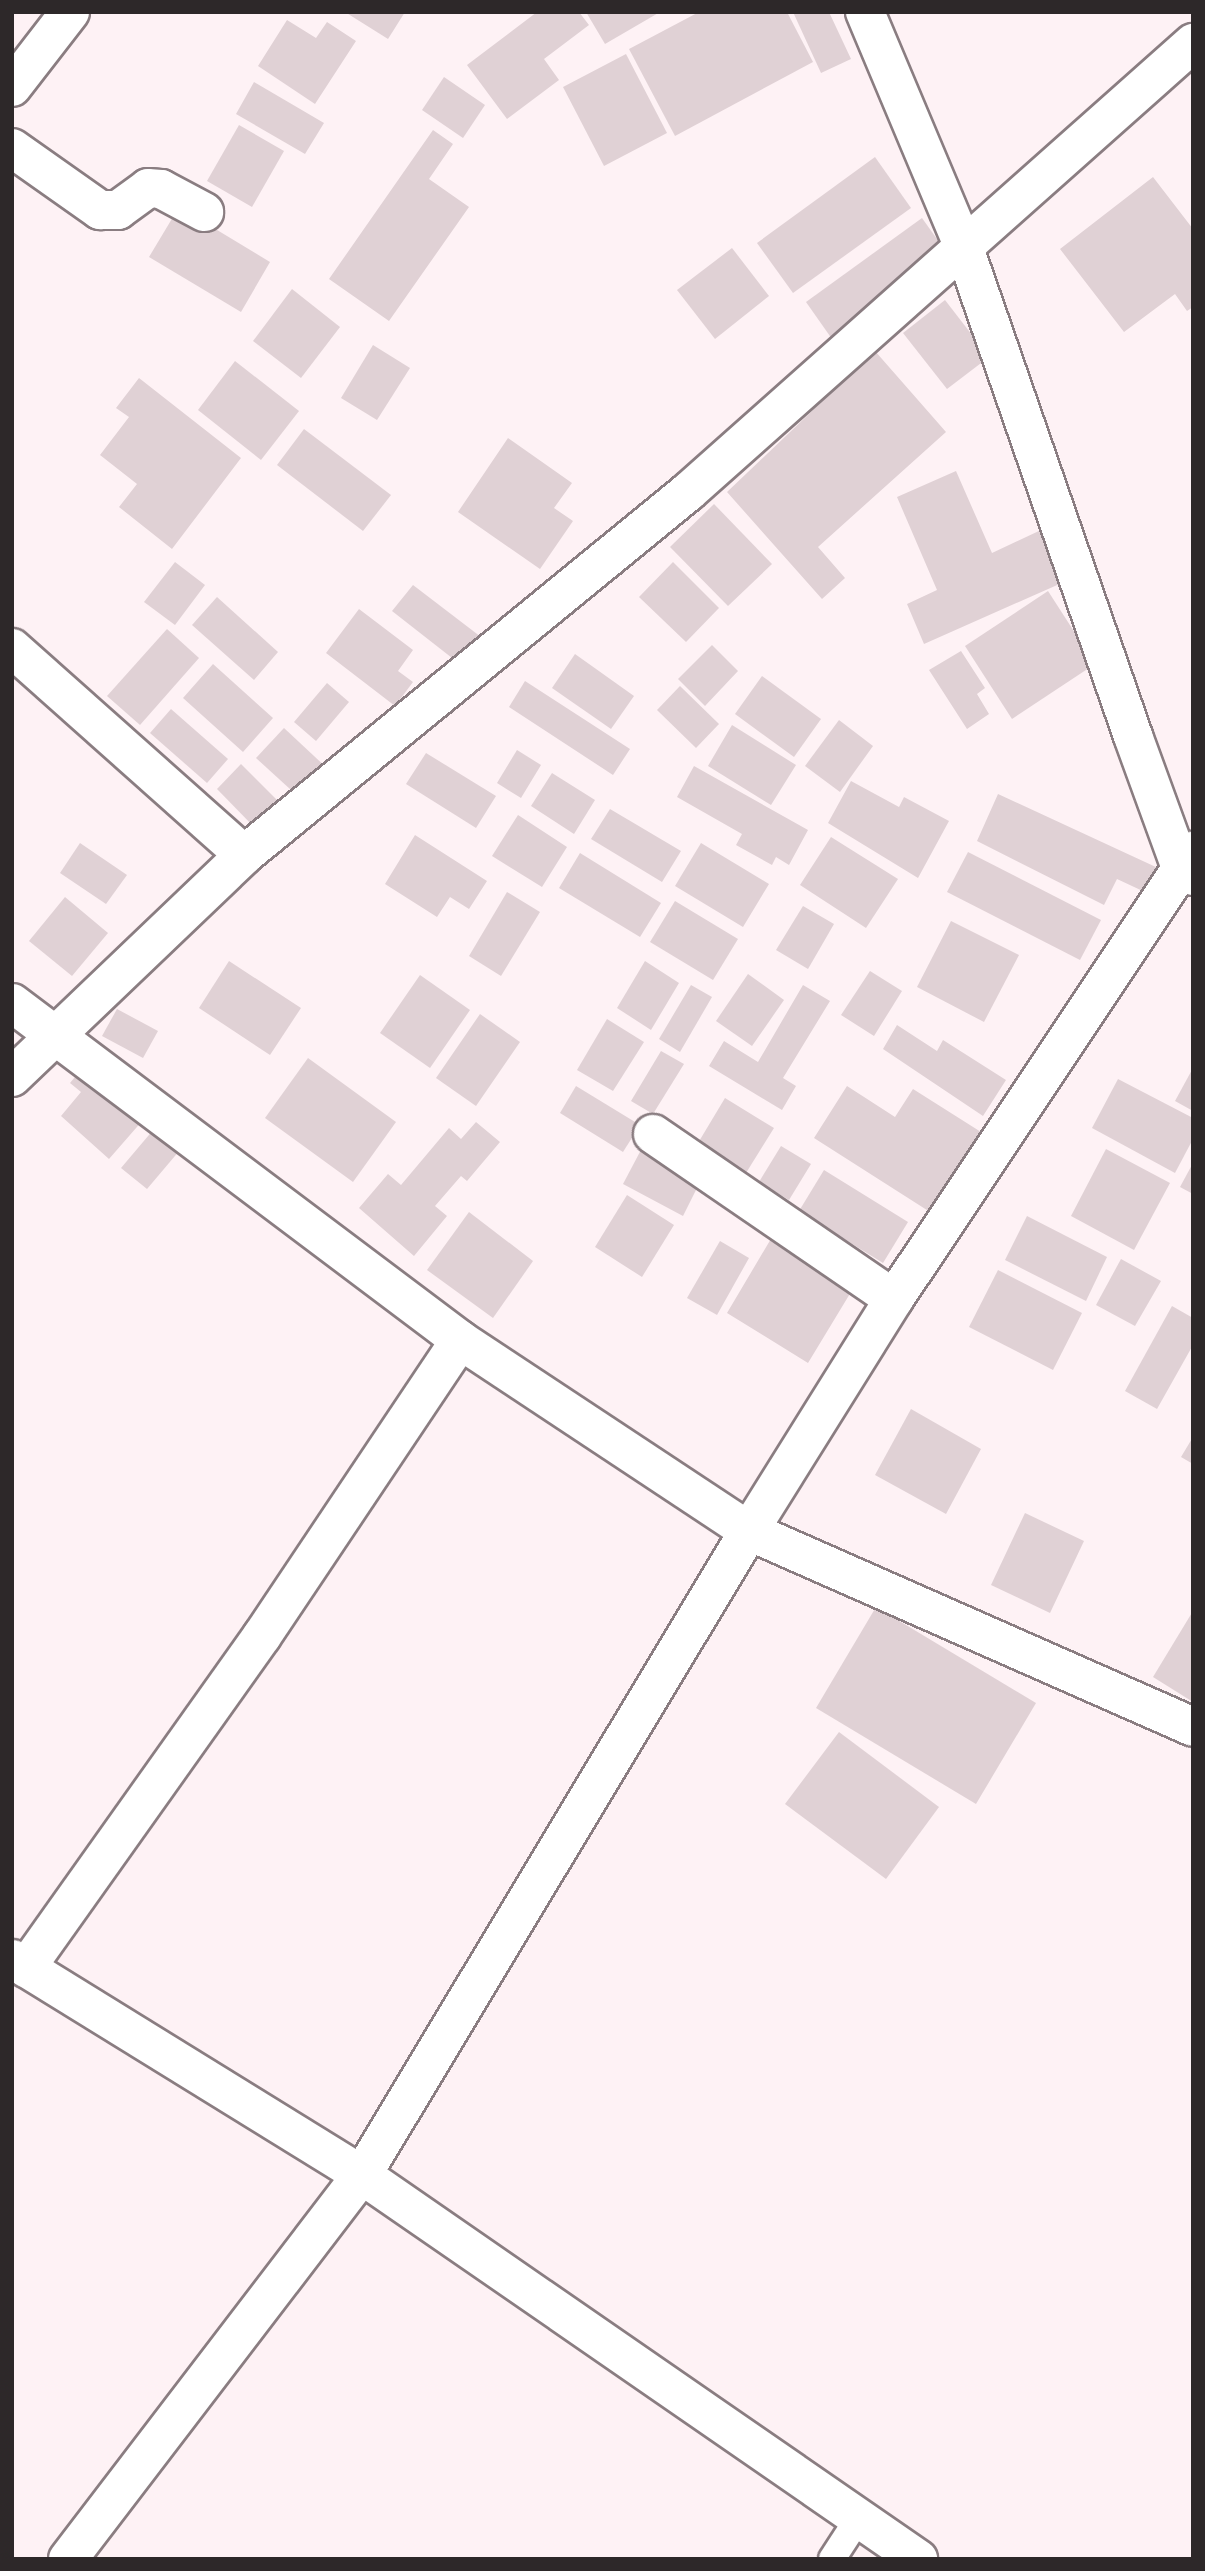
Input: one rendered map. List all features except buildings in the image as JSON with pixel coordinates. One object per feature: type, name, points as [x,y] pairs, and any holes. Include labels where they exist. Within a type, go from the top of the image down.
[{"type":"street","points":[[12,86],[70,12]]},
{"type":"street","points":[[68,2559],[362,2175],[749,1531],[894,1300],[1189,864],[963,245],[865,12]]},
{"type":"street","points":[[12,1077],[60,1036],[244,855],[688,492],[1193,43]]},
{"type":"street","points":[[12,148],[100,210],[118,210],[148,188],[161,189],[204,212]]},
{"type":"street","points":[[12,648],[244,855]]},
{"type":"street","points":[[12,1003],[60,1036],[460,1340],[749,1531],[1193,1727]]},
{"type":"street","points":[[653,1135],[894,1300]]},
{"type":"street","points":[[460,1340],[262,1636],[19,1963],[362,2175],[918,2559]]},
{"type":"lane","points":[[832,2559],[858,2519]]}]
